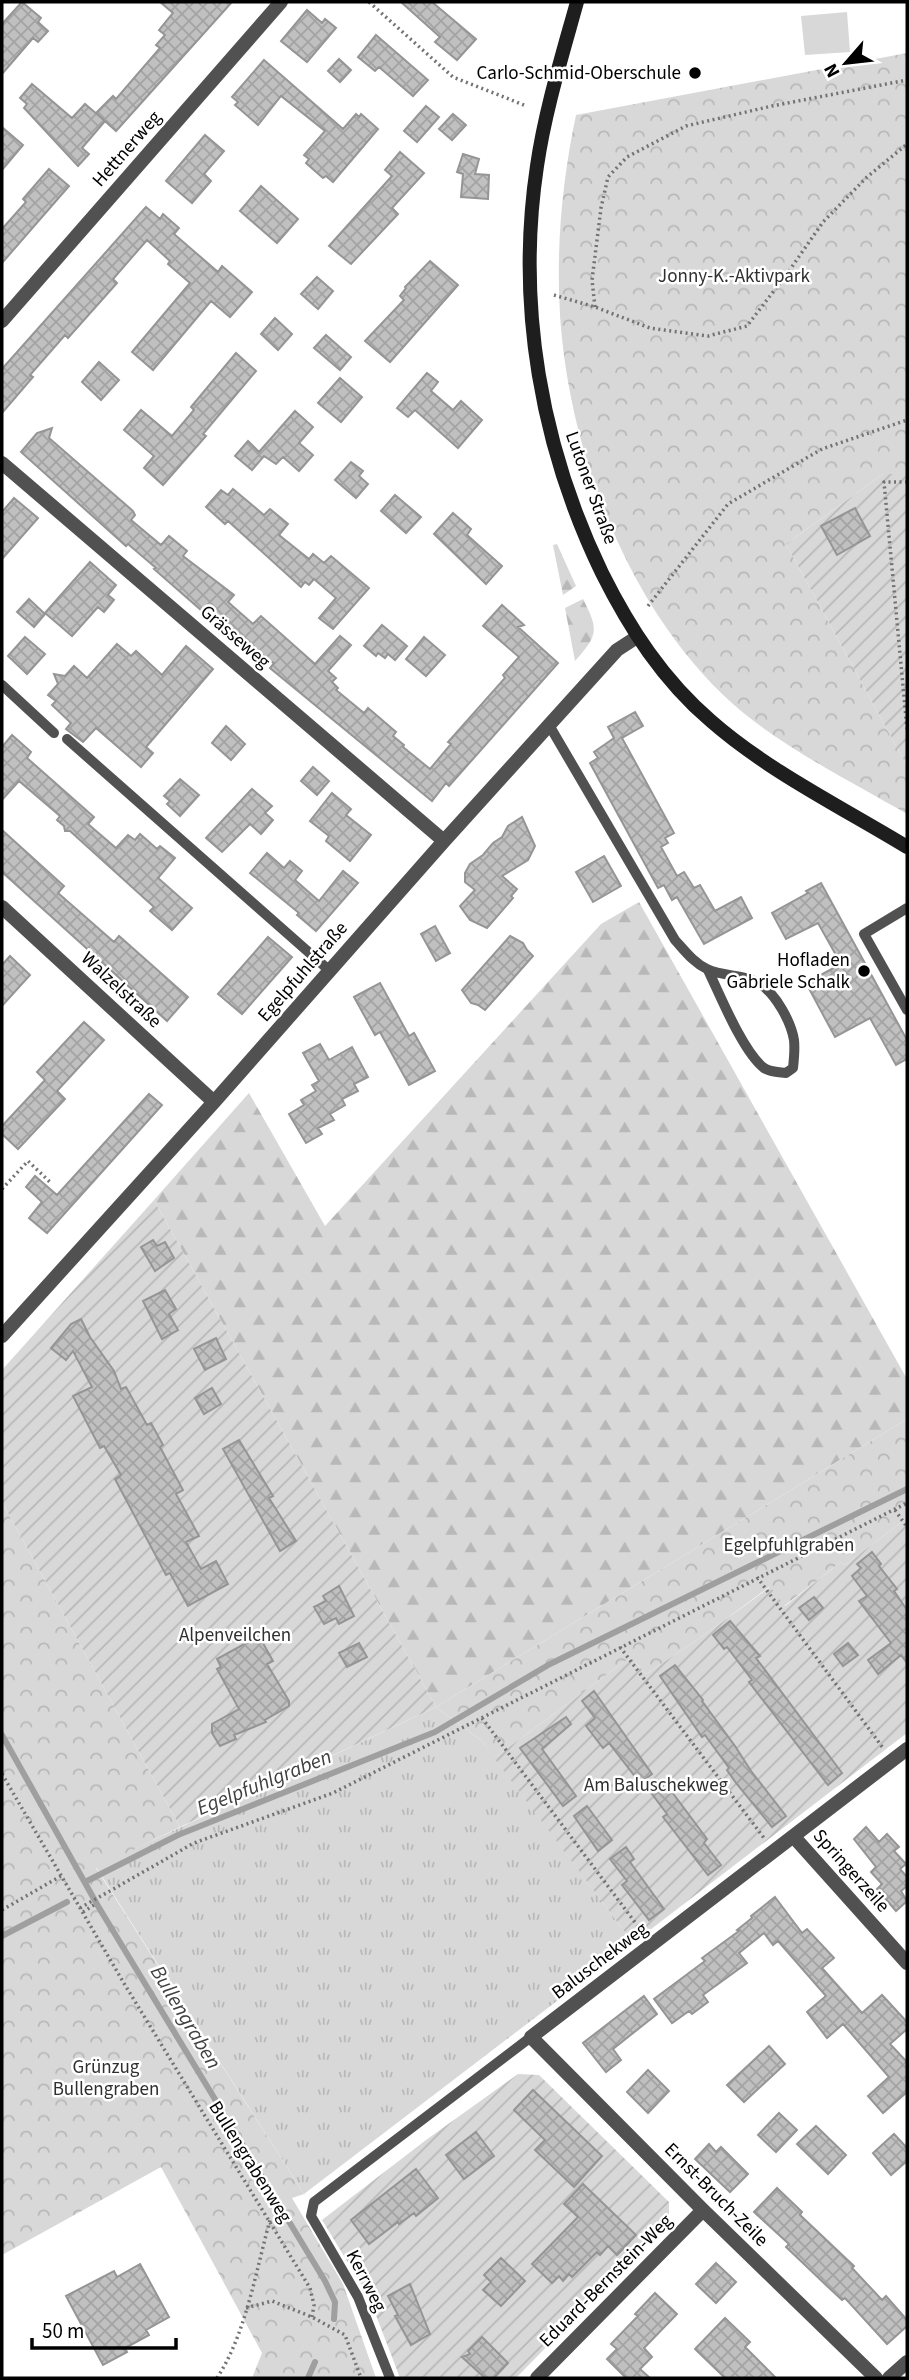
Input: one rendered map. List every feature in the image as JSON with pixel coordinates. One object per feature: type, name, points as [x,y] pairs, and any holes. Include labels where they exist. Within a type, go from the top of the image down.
[{"type":"street","name":"Hettnerweg","points":[[2,321],[281,2]]},
{"type":"street","name":"Lutoner Straße","points":[[577,2],[537,166],[530,250],[533,333],[543,401],[563,480],[585,537],[637,637],[675,685],[712,722],[757,755],[907,847]]},
{"type":"street","name":"Grässeweg","points":[[2,463],[444,841]]},
{"type":"street","name":"Egelpfuhlstraße","points":[[5,1326],[214,1102],[617,650],[637,637]]},
{"type":"street","name":"Walzelstraße","points":[[2,907],[214,1102]]},
{"type":"street","name":"Baluschekweg","points":[[531,2037],[907,1749]]},
{"type":"street","name":"Springerzeile","points":[[794,1836],[907,1963]]},
{"type":"street","name":"Ernst-Bruch-Zeile","points":[[531,2037],[703,2210],[876,2378]]},
{"type":"street","name":"Eduard-Bernstein-Weg","points":[[537,2378],[703,2210]]},
{"type":"street","points":[[889,2378],[907,2362]]},
{"type":"lane","points":[[2,685],[54,733]]},
{"type":"lane","points":[[549,725],[675,940],[694,961],[708,970],[761,984],[773,998],[792,1032],[793,1068],[786,1073],[766,1069],[756,1059],[741,1037],[708,970]]},
{"type":"lane","points":[[67,739],[330,971]]},
{"type":"lane","points":[[907,908],[864,934],[907,1010]]},
{"type":"lane","name":"Baluschekweg","points":[[314,2202],[531,2037]]},
{"type":"lane","name":"Kerrweg","points":[[314,2202],[311,2216],[358,2297],[390,2378]]},
{"type":"path","points":[[369,2],[453,77],[524,105]]},
{"type":"path","points":[[595,307],[592,280],[601,208],[608,177],[627,157],[686,126],[907,80]]},
{"type":"path","points":[[554,295],[650,328],[708,336],[747,326],[823,222],[867,177],[907,144]]},
{"type":"path","points":[[648,606],[728,504],[822,449],[907,420]]},
{"type":"path","points":[[907,482],[884,482],[907,729]]},
{"type":"path","points":[[2,1189],[28,1161],[52,1184]]},
{"type":"path","points":[[81,1910],[194,1843],[333,1793],[907,1503]]},
{"type":"path","points":[[895,1510],[907,1527]]},
{"type":"path","points":[[757,1577],[893,1760]]},
{"type":"path","points":[[620,1647],[774,1851]]},
{"type":"path","points":[[482,1717],[653,1946]]},
{"type":"path","name":"Bullengrabenweg","points":[[2,1774],[145,2019],[310,2288],[314,2305],[312,2316]]},
{"type":"path","points":[[2,1910],[61,1876]]},
{"type":"path","points":[[81,1910],[97,1903]]},
{"type":"path","points":[[217,2378],[226,2364],[246,2308],[270,2220]]},
{"type":"path","points":[[246,2308],[272,2301],[312,2316],[345,2335],[361,2378]]},
{"type":"green space","points":[[847,12],[850,52],[805,55],[801,16]]},
{"type":"green space","name":"Jonny-K.-Aktivpark","points":[[907,53],[907,474],[883,474],[786,544],[907,766],[907,814],[817,763],[752,719],[733,704],[696,666],[663,623],[635,576],[611,526],[591,474],[576,421],[566,368],[560,315],[559,265],[564,190],[576,115]]},
{"type":"green space","points":[[883,474],[907,474],[907,766],[786,544]]},
{"type":"green space","points":[[557,544],[576,586],[563,595],[553,545]]},
{"type":"green space","points":[[583,599],[592,618],[594,632],[588,645],[575,661],[565,608]]},
{"type":"green space","points":[[639,902],[907,1379],[907,1419],[436,1707],[154,1200],[249,1093],[325,1226],[601,924]]},
{"type":"green space","name":"Alpenveilchen","points":[[154,1200],[436,1707],[180,1827],[2,1502],[2,1370]]},
{"type":"green space","name":"Egelpfuhlgraben","points":[[907,1419],[907,1518],[845,1565],[841,1562],[784,1606],[769,1587],[646,1674],[632,1658],[624,1662],[494,1758],[482,1741],[436,1707]]},
{"type":"green space","name":"Grünzug Bullengraben","points":[[2,1502],[180,1827],[96,1868],[304,2194],[292,2198],[343,2284],[376,2378],[252,2378],[262,2353],[161,2167],[2,2255]]},
{"type":"green space","name":"Am Baluschekweg","points":[[907,1518],[907,1733],[633,1943],[494,1758],[624,1662],[632,1658],[646,1674],[770,1587],[785,1606],[841,1562],[845,1565]]},
{"type":"green space","points":[[436,1707],[482,1741],[633,1943],[304,2194],[96,1867]]},
{"type":"green space","points":[[518,2074],[539,2075],[669,2202],[669,2222],[516,2378],[400,2378],[369,2297],[322,2220]]},
{"type":"building","points":[[22,2],[41,18],[38,22],[48,31],[38,42],[33,38],[2,74],[2,24]]},
{"type":"building","points":[[160,2],[232,2],[116,131],[96,113],[113,96],[116,99],[160,48],[156,45],[165,35],[159,30],[173,13]]},
{"type":"building","points":[[401,2],[432,2],[476,39],[457,60],[435,42],[440,37]]},
{"type":"building","points":[[307,10],[322,23],[325,19],[336,28],[307,62],[281,41]]},
{"type":"building","points":[[376,35],[428,80],[413,96],[379,67],[375,71],[358,57]]},
{"type":"building","points":[[339,59],[351,70],[340,82],[328,71]]},
{"type":"building","points":[[264,60],[343,129],[356,114],[359,117],[361,114],[378,129],[333,182],[326,176],[323,178],[306,163],[309,159],[304,155],[325,131],[281,96],[258,125],[235,105],[238,102],[232,97]]},
{"type":"building","points":[[32,84],[72,118],[85,104],[105,121],[82,148],[89,154],[78,166],[24,108],[27,104],[20,98]]},
{"type":"building","points":[[426,106],[439,117],[417,142],[404,131]]},
{"type":"building","points":[[453,114],[466,125],[452,140],[439,129]]},
{"type":"building","points":[[2,127],[23,145],[2,170]]},
{"type":"building","points":[[205,135],[224,151],[204,174],[211,181],[192,203],[166,181]]},
{"type":"building","points":[[400,152],[424,173],[392,208],[398,214],[351,264],[329,246],[392,176],[385,170]]},
{"type":"building","points":[[463,154],[479,159],[475,174],[489,175],[488,199],[461,197],[463,174],[457,172]]},
{"type":"building","points":[[49,169],[69,186],[2,263],[2,229],[26,202],[23,199]]},
{"type":"building","points":[[261,186],[298,219],[277,243],[240,211]]},
{"type":"building","points":[[146,207],[160,219],[163,214],[179,228],[174,234],[218,272],[222,266],[252,292],[230,317],[211,301],[153,370],[132,352],[190,283],[168,264],[170,261],[147,240],[113,279],[117,283],[68,338],[65,335],[2,413],[2,369]]},
{"type":"building","points":[[430,261],[458,285],[390,362],[365,341],[404,300],[400,296],[405,287]]},
{"type":"building","points":[[317,277],[333,291],[318,309],[301,294]]},
{"type":"building","points":[[275,318],[292,334],[278,350],[261,334]]},
{"type":"building","points":[[326,335],[351,357],[340,370],[314,348]]},
{"type":"building","points":[[236,353],[256,371],[203,434],[206,436],[163,485],[144,468],[154,456],[124,430],[141,410],[172,436],[194,410],[191,407]]},
{"type":"building","points":[[99,362],[119,380],[101,400],[82,382]]},
{"type":"building","points":[[427,373],[438,382],[431,391],[453,410],[461,401],[482,420],[458,448],[415,410],[408,417],[397,408]]},
{"type":"building","points":[[340,378],[362,397],[341,422],[318,403]]},
{"type":"building","points":[[295,411],[313,427],[299,443],[313,455],[299,471],[283,457],[276,464],[264,456],[252,470],[235,456],[248,441],[259,452]]},
{"type":"building","points":[[52,428],[49,438],[133,511],[135,515],[131,520],[161,545],[169,536],[187,551],[183,556],[234,595],[228,602],[253,624],[261,616],[315,664],[340,636],[351,645],[328,671],[336,678],[332,682],[338,688],[336,690],[364,713],[368,708],[396,732],[393,736],[403,747],[430,769],[451,744],[448,742],[505,678],[503,675],[519,657],[483,626],[502,605],[524,625],[518,627],[558,663],[449,786],[446,783],[432,801],[270,668],[274,663],[245,647],[210,618],[21,452],[37,433]]},
{"type":"building","points":[[351,462],[363,471],[359,476],[368,484],[356,498],[335,480]]},
{"type":"building","points":[[233,489],[264,515],[270,509],[288,524],[279,535],[309,559],[313,554],[324,563],[331,556],[369,588],[333,629],[319,618],[336,598],[314,579],[309,585],[305,582],[301,587],[228,521],[225,524],[206,507],[221,490],[228,495]]},
{"type":"building","points":[[395,495],[421,517],[406,533],[381,511]]},
{"type":"building","points":[[14,498],[38,518],[2,559],[2,512]]},
{"type":"building","points":[[855,508],[870,536],[837,555],[821,526]]},
{"type":"building","points":[[453,513],[471,529],[467,535],[502,566],[486,584],[434,534]]},
{"type":"building","points":[[90,562],[116,585],[108,595],[114,600],[104,612],[98,607],[72,636],[45,613]]},
{"type":"building","points":[[29,599],[45,614],[34,627],[17,612]]},
{"type":"building","points":[[382,625],[407,646],[395,660],[388,654],[385,658],[378,653],[376,656],[364,646]]},
{"type":"building","points":[[25,637],[45,654],[27,674],[8,656]]},
{"type":"building","points":[[424,637],[445,655],[426,676],[406,659]]},
{"type":"building","points":[[117,644],[131,656],[136,651],[162,675],[186,646],[213,669],[146,747],[153,753],[141,767],[96,728],[83,742],[66,729],[71,723],[52,705],[56,701],[48,695],[58,684],[54,674],[65,676],[74,666],[87,678]]},
{"type":"building","points":[[635,712],[643,726],[622,738],[674,833],[665,838],[668,843],[661,847],[677,876],[684,872],[694,888],[700,885],[715,911],[741,897],[752,918],[704,944],[677,897],[672,900],[664,885],[658,888],[590,763],[598,758],[594,752],[614,738],[608,727]]},
{"type":"building","points":[[226,726],[245,744],[231,760],[212,743]]},
{"type":"building","points":[[12,735],[31,752],[27,758],[94,817],[88,824],[116,848],[128,835],[135,840],[140,834],[157,849],[160,846],[175,858],[158,878],[192,908],[172,930],[150,911],[154,907],[70,831],[65,831],[64,826],[57,820],[60,816],[19,781],[2,800],[2,747]]},
{"type":"building","points":[[313,767],[329,781],[317,795],[301,781]]},
{"type":"building","points":[[180,779],[199,795],[180,816],[167,804],[170,801],[164,796]]},
{"type":"building","points":[[252,789],[272,806],[265,813],[273,820],[261,834],[250,824],[222,852],[206,838]]},
{"type":"building","points":[[332,793],[351,809],[346,815],[371,835],[350,861],[326,841],[329,836],[310,821]]},
{"type":"building","points":[[522,817],[535,846],[528,860],[502,876],[517,889],[511,896],[513,898],[487,928],[470,920],[460,906],[475,890],[465,882],[465,873],[470,864],[502,837],[508,826]]},
{"type":"building","points":[[2,830],[64,886],[58,893],[114,942],[119,936],[188,997],[167,1021],[2,872]]},
{"type":"building","points":[[267,853],[284,868],[290,861],[302,871],[295,880],[319,901],[343,871],[358,883],[316,931],[297,915],[299,913],[250,873]]},
{"type":"building","points":[[604,856],[621,886],[593,902],[576,872]]},
{"type":"building","points":[[821,883],[907,1040],[907,1059],[896,1065],[870,1018],[835,1037],[806,983],[841,964],[818,923],[786,939],[772,913]]},
{"type":"building","points":[[435,926],[450,953],[436,961],[421,934]]},
{"type":"building","points":[[510,936],[523,943],[533,956],[485,1010],[471,1003],[462,990]]},
{"type":"building","points":[[268,937],[292,957],[242,1014],[218,994]]},
{"type":"building","points":[[10,956],[30,975],[2,1006],[2,965]]},
{"type":"building","points":[[380,983],[409,1036],[414,1033],[435,1071],[409,1085],[380,1032],[375,1035],[354,997]]},
{"type":"building","points":[[84,1022],[104,1040],[57,1091],[65,1099],[18,1149],[2,1134],[2,1126],[45,1080],[37,1072]]},
{"type":"building","points":[[320,1044],[329,1060],[352,1047],[368,1077],[354,1084],[358,1091],[342,1099],[345,1105],[330,1114],[334,1120],[318,1128],[322,1134],[306,1143],[289,1114],[304,1105],[301,1100],[316,1091],[312,1085],[319,1081],[303,1053]]},
{"type":"building","points":[[149,1094],[162,1105],[47,1233],[29,1218],[42,1202],[26,1187],[35,1176],[57,1195]]},
{"type":"building","points":[[153,1240],[157,1246],[165,1242],[174,1258],[155,1271],[141,1247]]},
{"type":"building","points":[[165,1290],[176,1309],[169,1314],[178,1330],[162,1339],[143,1301]]},
{"type":"building","points":[[81,1319],[114,1371],[121,1389],[126,1387],[147,1425],[151,1423],[163,1445],[160,1447],[183,1490],[176,1494],[199,1536],[186,1542],[201,1569],[216,1561],[228,1584],[188,1606],[170,1573],[166,1575],[115,1479],[121,1475],[104,1446],[100,1448],[73,1396],[92,1387],[73,1351],[66,1360],[51,1348],[71,1324]]},
{"type":"building","points":[[216,1338],[226,1359],[205,1370],[194,1349]]},
{"type":"building","points":[[212,1388],[221,1404],[204,1414],[195,1398]]},
{"type":"building","points":[[239,1440],[273,1496],[269,1498],[296,1541],[280,1551],[223,1449]]},
{"type":"building","points":[[872,1552],[897,1589],[894,1591],[907,1610],[907,1663],[901,1655],[878,1674],[868,1660],[891,1643],[859,1601],[867,1596],[852,1576],[861,1568],[857,1564]]},
{"type":"building","points":[[339,1586],[354,1616],[339,1624],[336,1618],[324,1624],[314,1607],[326,1601],[323,1596]]},
{"type":"building","points":[[814,1597],[823,1608],[809,1620],[799,1608]]},
{"type":"building","points":[[730,1621],[760,1656],[756,1658],[842,1773],[828,1785],[749,1682],[752,1680],[727,1647],[724,1649],[713,1635]]},
{"type":"building","points":[[259,1636],[273,1661],[267,1664],[289,1701],[289,1706],[265,1720],[266,1722],[234,1735],[236,1739],[220,1746],[212,1733],[212,1724],[239,1709],[217,1669],[221,1667],[217,1659]]},
{"type":"building","points":[[359,1643],[367,1657],[347,1667],[339,1653]]},
{"type":"building","points":[[848,1643],[858,1655],[843,1666],[834,1654]]},
{"type":"building","points":[[675,1665],[786,1816],[772,1827],[736,1783],[727,1770],[729,1768],[705,1735],[702,1737],[660,1676]]},
{"type":"building","points":[[594,1691],[652,1774],[640,1783],[609,1743],[603,1748],[586,1726],[595,1718],[582,1701]]},
{"type":"building","points":[[566,1717],[571,1724],[542,1749],[576,1796],[563,1806],[520,1748]]},
{"type":"building","points":[[666,1784],[707,1839],[704,1843],[721,1865],[708,1875],[663,1817],[667,1814],[652,1794]]},
{"type":"building","points":[[587,1806],[612,1840],[598,1851],[574,1816]]},
{"type":"building","points":[[866,1827],[879,1842],[887,1834],[899,1847],[894,1851],[906,1864],[900,1869],[907,1877],[907,1886],[901,1891],[907,1901],[896,1911],[877,1889],[882,1884],[871,1872],[876,1867],[854,1839]]},
{"type":"building","points":[[626,1847],[634,1859],[630,1862],[664,1909],[649,1920],[622,1885],[627,1881],[610,1859]]},
{"type":"building","points":[[775,1897],[802,1933],[807,1929],[834,1958],[822,1968],[862,2013],[882,1995],[907,2022],[907,2029],[890,2044],[907,2062],[907,2092],[883,2113],[868,2096],[889,2077],[843,2024],[827,2038],[807,2012],[826,1996],[778,1941],[773,1945],[764,1933],[739,1953],[747,1963],[703,1995],[708,2002],[692,2014],[689,2011],[672,2023],[654,1999],[705,1961],[702,1958],[739,1931],[737,1930],[752,1918],[751,1916]]},
{"type":"building","points":[[644,1996],[657,2014],[613,2049],[621,2060],[606,2072],[583,2043]]},
{"type":"building","points":[[769,2046],[785,2064],[744,2102],[727,2085]]},
{"type":"building","points":[[648,2070],[669,2091],[648,2113],[627,2092]]},
{"type":"building","points":[[533,2090],[602,2156],[574,2187],[535,2150],[545,2140],[514,2110]]},
{"type":"building","points":[[779,2113],[797,2130],[776,2152],[758,2135]]},
{"type":"building","points":[[816,2126],[846,2155],[828,2174],[797,2144]]},
{"type":"building","points":[[476,2132],[494,2156],[464,2179],[446,2155]]},
{"type":"building","points":[[894,2134],[907,2148],[907,2161],[891,2175],[873,2153]]},
{"type":"building","points":[[709,2144],[716,2152],[721,2147],[748,2174],[730,2192],[695,2159]]},
{"type":"building","points":[[416,2169],[438,2198],[416,2216],[414,2213],[399,2224],[398,2222],[369,2244],[351,2220]]},
{"type":"building","points":[[583,2184],[636,2235],[617,2255],[608,2246],[600,2255],[597,2252],[572,2277],[569,2274],[563,2281],[559,2276],[552,2283],[532,2264],[578,2217],[564,2204]]},
{"type":"building","points":[[777,2188],[802,2212],[800,2215],[854,2266],[852,2268],[882,2300],[886,2296],[907,2320],[907,2326],[887,2344],[845,2298],[842,2300],[827,2286],[786,2247],[789,2244],[754,2212]]},
{"type":"building","points":[[501,2258],[525,2281],[501,2306],[483,2290],[491,2282],[484,2275]]},
{"type":"building","points":[[716,2263],[736,2282],[716,2303],[696,2284]]},
{"type":"building","points":[[140,2264],[169,2317],[146,2330],[149,2335],[125,2348],[127,2352],[103,2365],[66,2296],[114,2271],[117,2277]]},
{"type":"building","points":[[410,2284],[430,2334],[411,2345],[395,2316],[398,2315],[388,2296]]},
{"type":"building","points":[[655,2293],[677,2314],[644,2348],[652,2357],[640,2369],[650,2378],[626,2378],[607,2359],[617,2349],[611,2344],[638,2316],[635,2314]]},
{"type":"building","points":[[725,2318],[750,2342],[745,2347],[776,2378],[725,2378],[695,2349]]},
{"type":"building","points":[[482,2337],[508,2363],[494,2378],[485,2378],[462,2357],[470,2354],[468,2351]]},
{"type":"waterway","name":"Egelpfuhlgraben","points":[[85,1882],[178,1835],[435,1732],[550,1664],[907,1489]]},
{"type":"waterway","name":"Bullengraben","points":[[2,1735],[98,1906],[325,2281],[335,2302],[334,2319]]},
{"type":"waterway","points":[[2,1936],[67,1902]]},
{"type":"waterway","name":"Bullengraben","points":[[308,2378],[315,2362]]},
{"type":"place","name":"Carlo-Schmid-Oberschule","points":[[695,73]]},
{"type":"place","name":"Hofladen Gabriele Schalk","points":[[864,971]]}]
